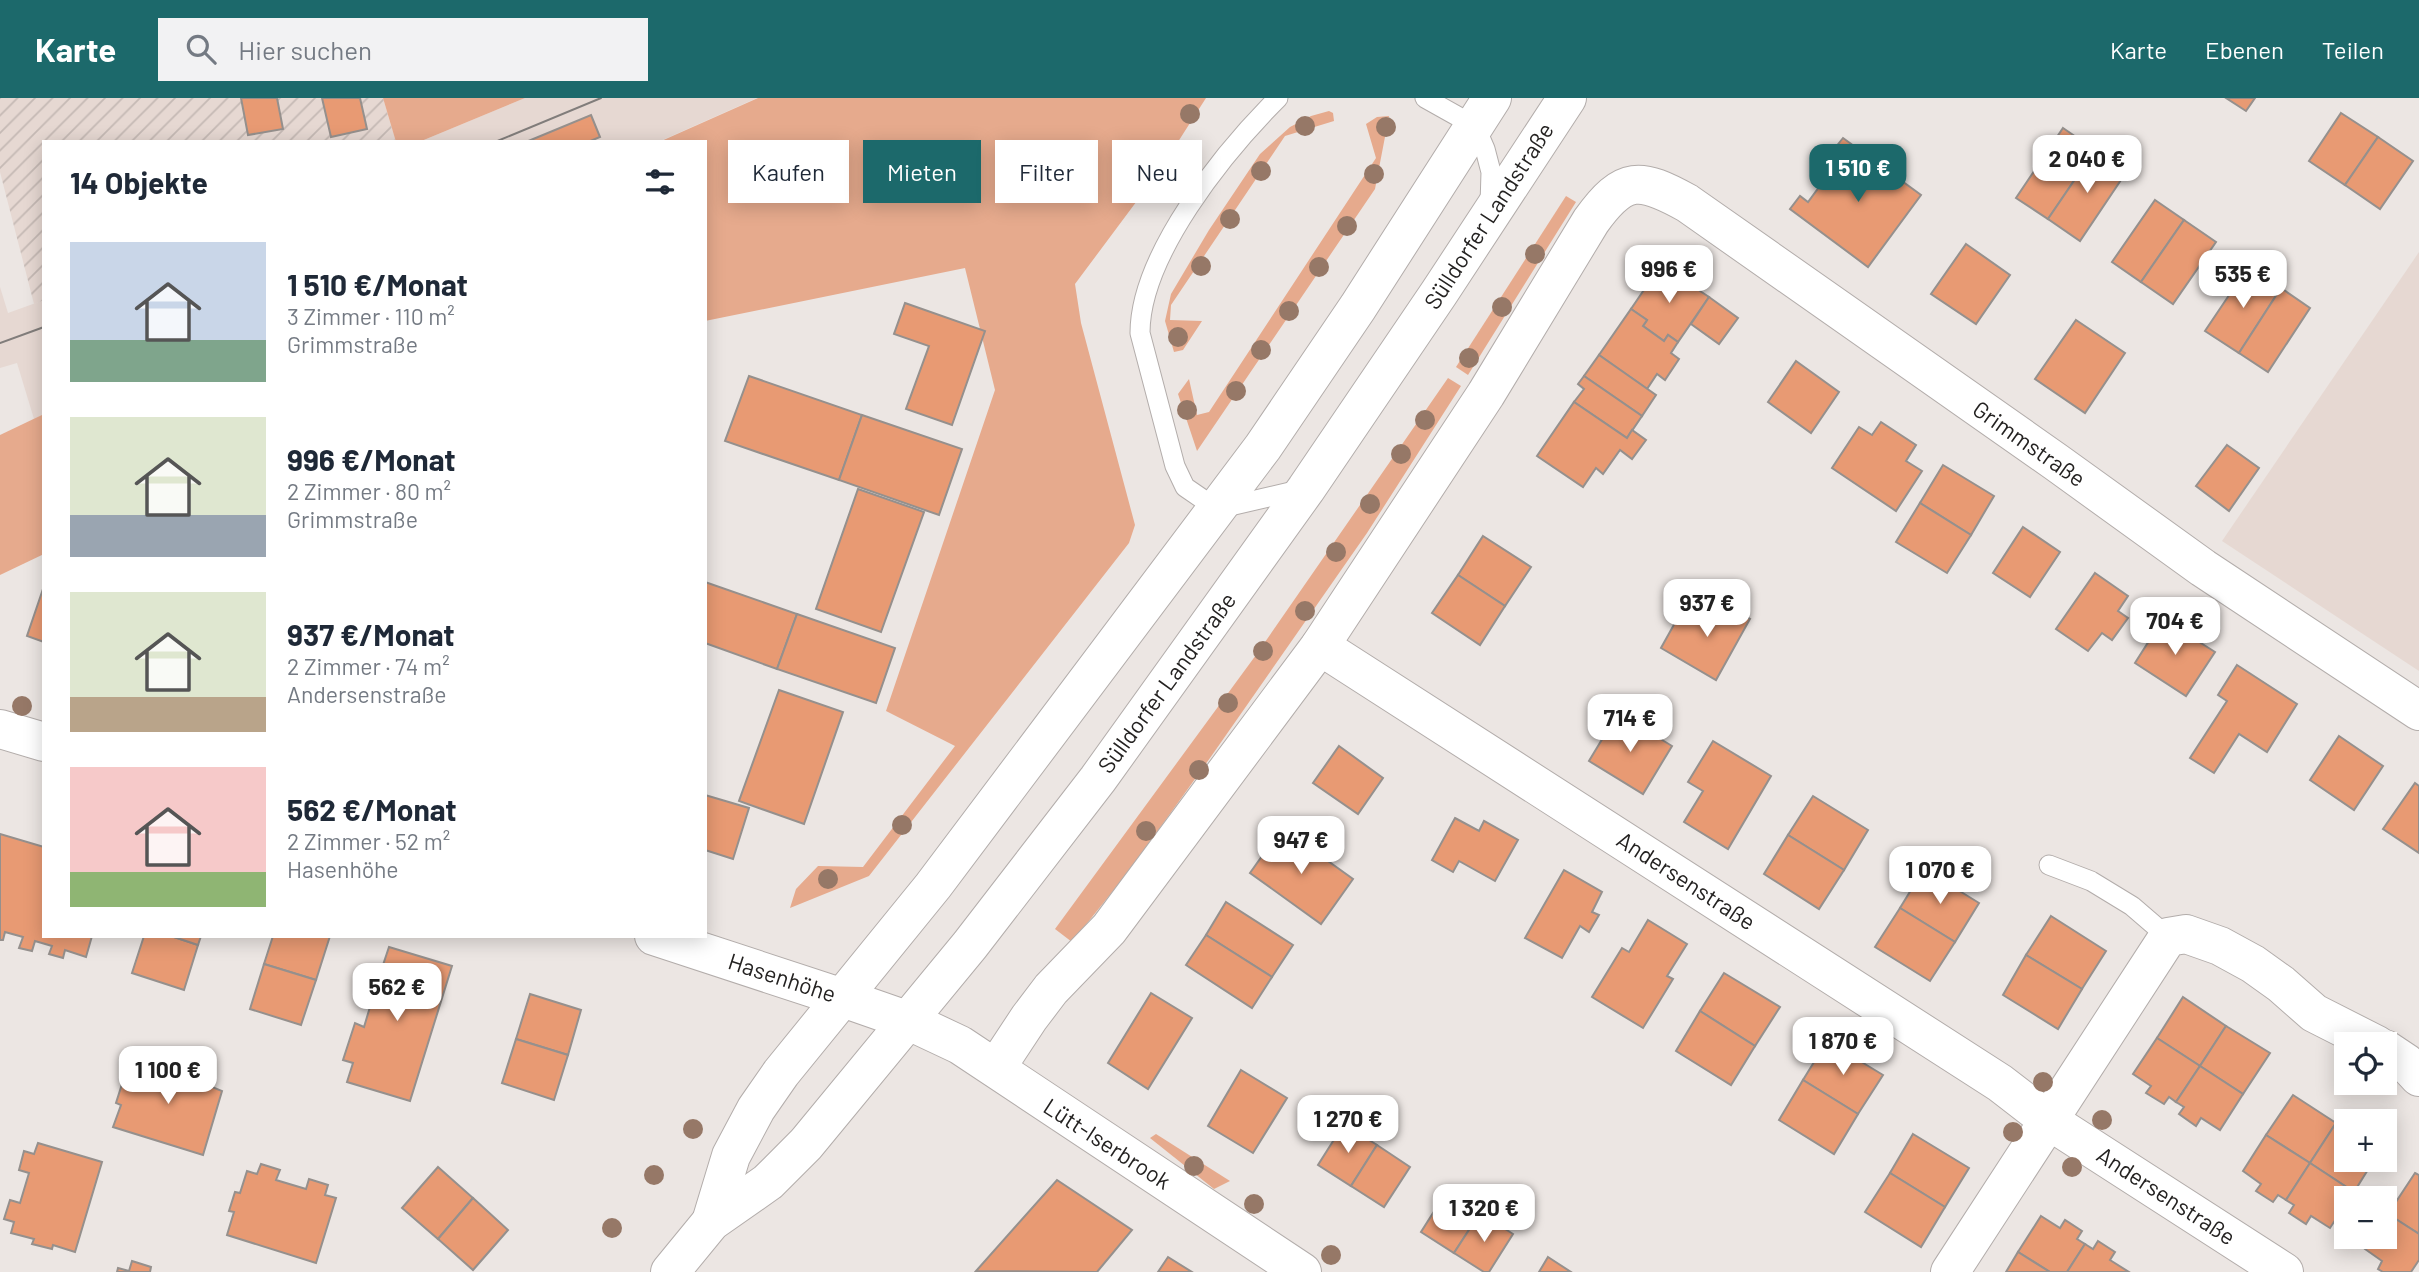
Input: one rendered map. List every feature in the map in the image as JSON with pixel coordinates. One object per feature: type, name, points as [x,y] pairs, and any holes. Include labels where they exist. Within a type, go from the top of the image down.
[{"type":"street","name":"Sülldorfer Landstraße","points":[[670,1272],[711,1222],[768,1182],[806,1144],[970,945],[1098,779],[1306,489],[1567,98]]},
{"type":"street","name":"Sülldorfer Landstraße","points":[[711,1222],[731,1156],[756,1109],[781,1073],[933,886],[1263,447],[1358,307],[1483,112]]},
{"type":"street","name":"Grimmstraße","points":[[1320,646],[1486,394],[1604,202],[1620,189],[1637,184],[1659,187],[1687,202],[2203,568],[2419,711]]},
{"type":"street","points":[[996,1068],[1051,989],[1109,929],[1320,646]]},
{"type":"street","name":"Andersenstraße","points":[[1320,646],[1989,1076],[2048,1120],[2284,1272]]},
{"type":"street","points":[[0,729],[42,741]]},
{"type":"street","points":[[1950,1272],[2168,937],[2186,934],[2220,946],[2253,964],[2314,1013],[2351,1032]]},
{"type":"street","name":"Hasenhöhe","points":[[660,938],[909,1021]]},
{"type":"street","name":"Lütt-Iserbrook","points":[[909,1021],[960,1045],[1302,1272]]},
{"type":"street","points":[[2397,1057],[2419,1077]]},
{"type":"lane","points":[[1278,98],[1251,124],[1183,217],[1156,265],[1140,313],[1140,333],[1175,466],[1185,487],[1217,509],[1306,489]]},
{"type":"lane","points":[[1425,98],[1483,112],[1485,149],[1491,172],[1489,216]]},
{"type":"lane","points":[[2049,865],[2091,881],[2122,900],[2168,937]]},
{"type":"shaded area","points":[[0,98],[383,98],[395,140],[42,140],[42,301],[34,304],[0,172]]},
{"type":"shaded area","points":[[383,98],[525,98],[424,140],[395,140]]},
{"type":"shaded area","points":[[525,98],[757,98],[662,140],[424,140]]},
{"type":"shaded area","points":[[758,98],[1206,98],[1179,140],[1112,140],[1112,203],[1135,203],[1075,284],[1081,323],[1135,525],[1129,543],[869,876],[790,908],[796,889],[818,866],[863,867],[955,746],[886,711],[995,390],[965,268],[707,321],[707,140],[664,140]]},
{"type":"shaded area","points":[[1329,111],[1333,113],[1334,121],[1285,136],[1171,305],[1170,320],[1202,321],[1183,350],[1174,352],[1165,321],[1171,294],[1209,230],[1260,154],[1290,127],[1311,116]]},
{"type":"shaded area","points":[[1389,116],[1375,189],[1197,451],[1178,394],[1189,379],[1197,415],[1209,412],[1376,158],[1366,124],[1377,117]]},
{"type":"shaded area","points":[[1566,196],[1576,202],[1468,375],[1456,367]]},
{"type":"shaded area","points":[[2419,252],[2419,671],[2222,541]]},
{"type":"shaded area","points":[[0,287],[8,313],[42,301],[42,415],[34,419],[17,363],[0,368]]},
{"type":"shaded area","points":[[1448,378],[1461,386],[1367,533],[1129,871],[1072,942],[1055,929],[1256,655]]},
{"type":"shaded area","points":[[42,415],[42,555],[0,575],[0,435]]},
{"type":"shaded area","points":[[1156,1134],[1230,1181],[1214,1189],[1150,1138]]},
{"type":"building","points":[[241,98],[277,98],[283,129],[248,135]]},
{"type":"building","points":[[322,98],[360,98],[367,129],[331,137]]},
{"type":"building","points":[[2226,98],[2255,98],[2246,111]]},
{"type":"building","points":[[2341,113],[2378,137],[2345,185],[2309,161]]},
{"type":"building","points":[[591,115],[600,137],[593,140],[531,140]]},
{"type":"building","points":[[2063,128],[2095,150],[2048,219],[2016,198]]},
{"type":"building","points":[[2378,137],[2413,161],[2380,209],[2345,185]]},
{"type":"building","points":[[1843,138],[1921,195],[1868,267],[1790,209],[1800,196],[1808,202],[1836,164],[1827,158]]},
{"type":"building","points":[[2095,150],[2127,171],[2080,241],[2048,219]]},
{"type":"building","points":[[2155,200],[2184,220],[2141,282],[2112,262]]},
{"type":"building","points":[[2184,220],[2216,242],[2173,304],[2141,282]]},
{"type":"building","points":[[1966,244],[2010,275],[1976,324],[1931,294]]},
{"type":"building","points":[[1661,265],[1709,297],[1678,342],[1668,335],[1664,341],[1643,326],[1647,320],[1631,309]]},
{"type":"building","points":[[2248,267],[2281,288],[2239,353],[2205,331]]},
{"type":"building","points":[[2281,288],[2310,308],[2268,372],[2239,353]]},
{"type":"building","points":[[1709,297],[1738,318],[1719,344],[1691,324]]},
{"type":"building","points":[[905,303],[985,331],[952,425],[906,409],[929,346],[894,334]]},
{"type":"building","points":[[1631,309],[1647,320],[1643,326],[1664,341],[1668,335],[1678,342],[1671,353],[1679,359],[1665,380],[1657,374],[1647,389],[1599,355]]},
{"type":"building","points":[[2076,320],[2125,353],[2085,413],[2035,379]]},
{"type":"building","points":[[1599,355],[1656,395],[1642,416],[1584,376]]},
{"type":"building","points":[[1796,361],[1839,392],[1811,433],[1768,402]]},
{"type":"building","points":[[749,376],[862,415],[839,480],[725,441]]},
{"type":"building","points":[[1584,376],[1642,416],[1627,438],[1574,402],[1584,389],[1578,384]]},
{"type":"building","points":[[1574,402],[1627,438],[1632,430],[1646,440],[1632,459],[1620,450],[1603,474],[1596,468],[1583,487],[1537,456]]},
{"type":"building","points":[[862,415],[962,449],[939,515],[839,480]]},
{"type":"building","points":[[1881,422],[1916,445],[1906,461],[1922,471],[1896,511],[1832,468],[1859,427],[1872,435]]},
{"type":"building","points":[[2227,445],[2259,468],[2229,511],[2196,486]]},
{"type":"building","points":[[1943,465],[1994,496],[1971,535],[1920,503]]},
{"type":"building","points":[[858,489],[924,512],[881,632],[816,609]]},
{"type":"building","points":[[1920,503],[1971,535],[1947,573],[1896,542]]},
{"type":"building","points":[[2023,527],[2060,552],[2030,597],[1993,573]]},
{"type":"building","points":[[1483,536],[1531,567],[1505,606],[1458,575]]},
{"type":"building","points":[[2095,573],[2128,596],[2118,611],[2128,618],[2112,640],[2102,633],[2088,651],[2056,629]]},
{"type":"building","points":[[1458,575],[1505,606],[1480,645],[1432,613]]},
{"type":"building","points":[[707,583],[797,614],[777,669],[707,644]]},
{"type":"building","points":[[42,592],[42,641],[27,636]]},
{"type":"building","points":[[1718,601],[1750,619],[1716,680],[1661,648],[1681,612],[1704,625]]},
{"type":"building","points":[[797,614],[895,648],[876,703],[777,669]]},
{"type":"building","points":[[2163,619],[2215,652],[2186,696],[2135,663]]},
{"type":"building","points":[[2237,665],[2297,704],[2267,752],[2239,734],[2214,773],[2190,758],[2227,701],[2218,695]]},
{"type":"building","points":[[779,690],[843,712],[804,824],[739,801]]},
{"type":"building","points":[[1618,713],[1672,746],[1643,794],[1589,761]]},
{"type":"building","points":[[2339,736],[2383,766],[2354,810],[2310,780]]},
{"type":"building","points":[[1713,741],[1771,776],[1728,849],[1684,822],[1703,791],[1688,782]]},
{"type":"building","points":[[1339,746],[1383,778],[1358,814],[1313,783]]},
{"type":"building","points":[[2415,783],[2419,786],[2419,853],[2383,829]]},
{"type":"building","points":[[707,796],[749,808],[733,859],[707,851]]},
{"type":"building","points":[[1813,796],[1868,830],[1844,870],[1788,835]]},
{"type":"building","points":[[1455,818],[1479,831],[1484,821],[1518,840],[1495,881],[1459,861],[1453,872],[1432,860]]},
{"type":"building","points":[[1282,828],[1353,879],[1321,924],[1250,873]]},
{"type":"building","points":[[0,834],[42,846],[42,938],[91,938],[86,957],[65,950],[63,958],[49,954],[52,946],[35,941],[32,951],[19,948],[23,937],[5,932],[3,940],[0,940]]},
{"type":"building","points":[[1788,835],[1844,870],[1819,909],[1764,874]]},
{"type":"building","points":[[1924,869],[1979,903],[1955,942],[1900,908]]},
{"type":"building","points":[[1564,870],[1602,892],[1592,912],[1599,915],[1589,932],[1580,926],[1562,958],[1525,938]]},
{"type":"building","points":[[1226,902],[1293,945],[1272,977],[1206,935]]},
{"type":"building","points":[[1900,908],[1955,942],[1930,981],[1875,947]]},
{"type":"building","points":[[2051,916],[2106,951],[2082,989],[2026,955]]},
{"type":"building","points":[[1648,920],[1687,944],[1667,976],[1673,979],[1643,1028],[1592,997],[1622,948],[1629,952]]},
{"type":"building","points":[[1206,935],[1272,977],[1252,1008],[1186,965]]},
{"type":"building","points":[[143,938],[177,938],[198,945],[184,990],[132,973]]},
{"type":"building","points":[[177,938],[200,938],[198,945]]},
{"type":"building","points":[[272,938],[329,938],[316,980],[264,964]]},
{"type":"building","points":[[389,947],[452,966],[410,1101],[347,1082],[353,1063],[343,1060],[355,1023],[364,1027],[370,1007],[361,1004],[372,968],[381,971]]},
{"type":"building","points":[[2026,955],[2082,989],[2058,1029],[2003,995]]},
{"type":"building","points":[[264,964],[316,980],[301,1025],[250,1009]]},
{"type":"building","points":[[1724,973],[1780,1007],[1755,1046],[1700,1011]]},
{"type":"building","points":[[1151,993],[1192,1018],[1148,1089],[1108,1063]]},
{"type":"building","points":[[530,994],[581,1010],[568,1055],[516,1039]]},
{"type":"building","points":[[2183,997],[2226,1026],[2200,1066],[2157,1038]]},
{"type":"building","points":[[1700,1011],[1755,1046],[1731,1085],[1676,1051]]},
{"type":"building","points":[[2226,1026],[2270,1053],[2243,1094],[2200,1066]]},
{"type":"building","points":[[2157,1038],[2200,1066],[2176,1102],[2169,1097],[2164,1104],[2146,1093],[2151,1086],[2133,1074]]},
{"type":"building","points":[[516,1039],[568,1055],[554,1100],[502,1083]]},
{"type":"building","points":[[1827,1041],[1883,1075],[1858,1114],[1803,1080]]},
{"type":"building","points":[[147,1056],[167,1062],[163,1072],[193,1081],[196,1071],[215,1077],[212,1087],[222,1091],[203,1155],[113,1127],[121,1105],[116,1103],[122,1084],[127,1086],[133,1063],[144,1066]]},
{"type":"building","points":[[2200,1066],[2243,1094],[2220,1130],[2201,1118],[2196,1126],[2179,1114],[2184,1107],[2176,1102]]},
{"type":"building","points":[[1241,1070],[1287,1098],[1253,1153],[1208,1126]]},
{"type":"building","points":[[1803,1080],[1858,1114],[1834,1154],[1779,1120]]},
{"type":"building","points":[[2293,1095],[2334,1122],[2334,1126],[2310,1163],[2266,1135]]},
{"type":"building","points":[[1344,1124],[1377,1145],[1351,1186],[1318,1165]]},
{"type":"building","points":[[2334,1126],[2334,1172],[2366,1172],[2358,1186],[2345,1186],[2310,1163]]},
{"type":"building","points":[[1913,1134],[1969,1168],[1945,1207],[1890,1173]]},
{"type":"building","points":[[2266,1135],[2310,1163],[2286,1200],[2278,1195],[2273,1202],[2256,1191],[2261,1184],[2243,1171]]},
{"type":"building","points":[[38,1143],[102,1162],[75,1252],[53,1245],[52,1249],[32,1244],[34,1239],[11,1233],[14,1222],[4,1219],[10,1200],[20,1203],[29,1173],[19,1170],[24,1151],[34,1154]]},
{"type":"building","points":[[1377,1145],[1410,1167],[1384,1207],[1351,1186]]},
{"type":"building","points":[[2310,1163],[2345,1186],[2334,1186],[2334,1222],[2330,1228],[2311,1216],[2306,1224],[2289,1213],[2294,1205],[2286,1200]]},
{"type":"building","points":[[261,1164],[280,1170],[276,1180],[306,1189],[309,1179],[328,1185],[325,1195],[336,1198],[316,1263],[227,1235],[234,1212],[229,1211],[235,1192],[240,1193],[247,1171],[257,1174]]},
{"type":"building","points":[[438,1167],[473,1198],[438,1239],[402,1208]]},
{"type":"building","points":[[1890,1173],[1945,1207],[1921,1247],[1865,1212]]},
{"type":"building","points":[[2415,1173],[2419,1175],[2419,1234],[2397,1220],[2397,1200]]},
{"type":"building","points":[[1057,1180],[1132,1230],[1097,1272],[976,1271]]},
{"type":"building","points":[[1447,1191],[1480,1213],[1454,1253],[1421,1232]]},
{"type":"building","points":[[473,1198],[508,1230],[473,1270],[438,1239]]},
{"type":"building","points":[[1480,1213],[1513,1234],[1489,1272],[1484,1272],[1454,1253]]},
{"type":"building","points":[[2041,1216],[2060,1228],[2065,1220],[2082,1231],[2077,1239],[2085,1244],[2067,1272],[2050,1272],[2018,1252]]},
{"type":"building","points":[[2397,1220],[2419,1234],[2419,1260],[2411,1272],[2383,1272],[2378,1269],[2382,1261],[2365,1249],[2397,1249]]},
{"type":"building","points":[[2098,1241],[2115,1252],[2110,1260],[2129,1272],[2067,1272],[2085,1244],[2093,1249]]},
{"type":"building","points":[[2018,1252],[2050,1272],[2006,1272]]},
{"type":"building","points":[[1168,1257],[1192,1272],[1158,1272]]},
{"type":"building","points":[[1548,1257],[1571,1272],[1539,1272]]},
{"type":"building","points":[[132,1261],[151,1267],[150,1272],[117,1272],[118,1268],[129,1271]]},
{"type":"tram line","points":[[500,140],[601,98]]},
{"type":"tram line","points":[[0,343],[42,328]]}]
